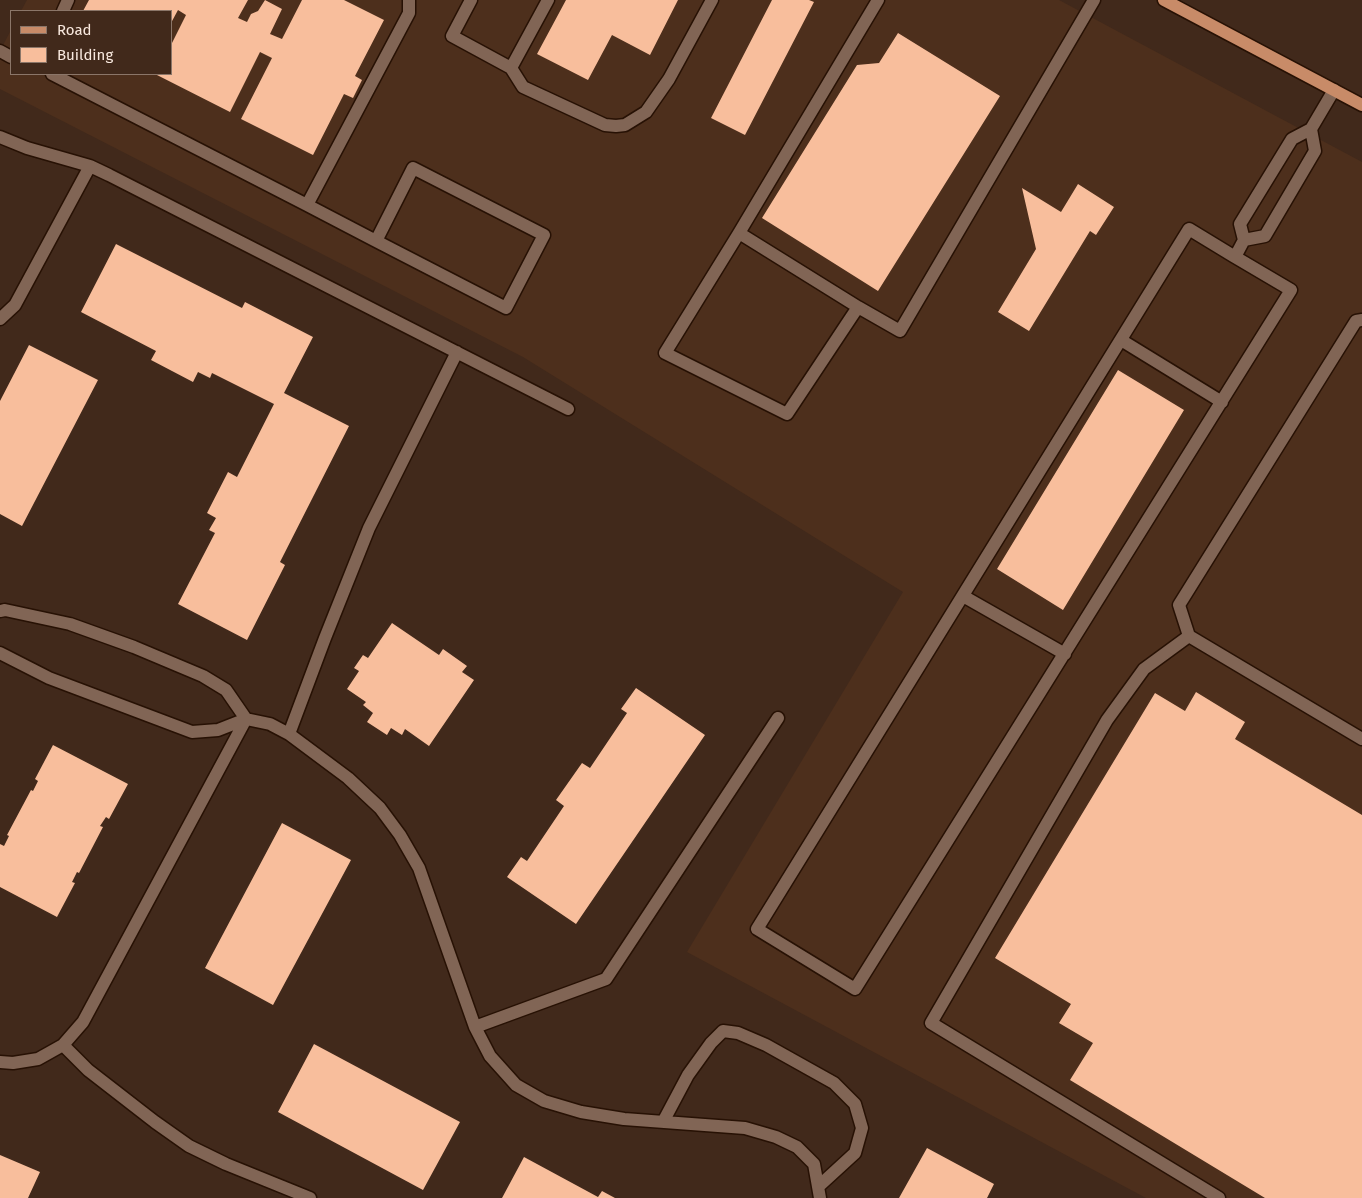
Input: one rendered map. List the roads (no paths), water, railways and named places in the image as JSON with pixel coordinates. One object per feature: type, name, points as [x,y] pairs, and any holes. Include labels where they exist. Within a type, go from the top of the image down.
[{"type":"main road","points":[[1164,0],[1362,105]]},
{"type":"lane","points":[[307,205],[409,14],[409,0]]},
{"type":"lane","points":[[470,0],[452,36],[511,68],[523,87],[606,125],[625,125],[646,112],[669,79],[712,0]]},
{"type":"lane","points":[[511,68],[548,0]]},
{"type":"lane","points":[[858,306],[787,414],[665,353],[878,0]]},
{"type":"lane","points":[[739,233],[900,331],[1094,0]]},
{"type":"lane","points":[[54,75],[307,205],[376,241],[506,308],[544,235],[413,168],[376,241]]},
{"type":"lane","points":[[1235,257],[1244,240],[1240,224],[1292,139],[1311,129],[1334,90]]},
{"type":"lane","points":[[1244,240],[1265,236],[1315,151],[1311,129]]},
{"type":"lane","points":[[2,142],[90,166],[568,409]]},
{"type":"lane","points":[[0,320],[15,306],[90,166]]},
{"type":"lane","points":[[1189,229],[1235,257],[1291,290],[855,989],[757,929],[1189,229]]},
{"type":"lane","points":[[1362,320],[1356,321],[1179,605],[1189,636],[1362,739]]},
{"type":"lane","points":[[1120,340],[1222,402]]},
{"type":"lane","points":[[289,734],[325,638],[370,528],[457,352]]},
{"type":"lane","points":[[963,596],[1064,654]]},
{"type":"lane","points":[[0,610],[70,624],[203,676],[226,690],[246,719]]},
{"type":"lane","points":[[1189,636],[1144,669],[1107,720],[931,1022],[1218,1198]]},
{"type":"lane","points":[[0,654],[57,681],[192,732],[218,730],[246,719],[270,724],[289,734],[348,778],[380,808],[400,835],[419,868],[476,1027],[490,1056],[516,1085],[544,1101],[581,1112],[624,1119],[745,1128],[776,1137],[797,1147],[814,1164],[819,1192]]},
{"type":"lane","points":[[476,1027],[606,979],[778,718]]},
{"type":"lane","points":[[0,1062],[14,1063],[38,1059],[63,1046],[83,1022],[246,719]]},
{"type":"lane","points":[[663,1122],[688,1075],[723,1031],[738,1033],[766,1045],[834,1083],[855,1104],[862,1128],[855,1153],[819,1192]]},
{"type":"lane","points":[[63,1046],[88,1070],[189,1146],[226,1164],[310,1198]]}]
